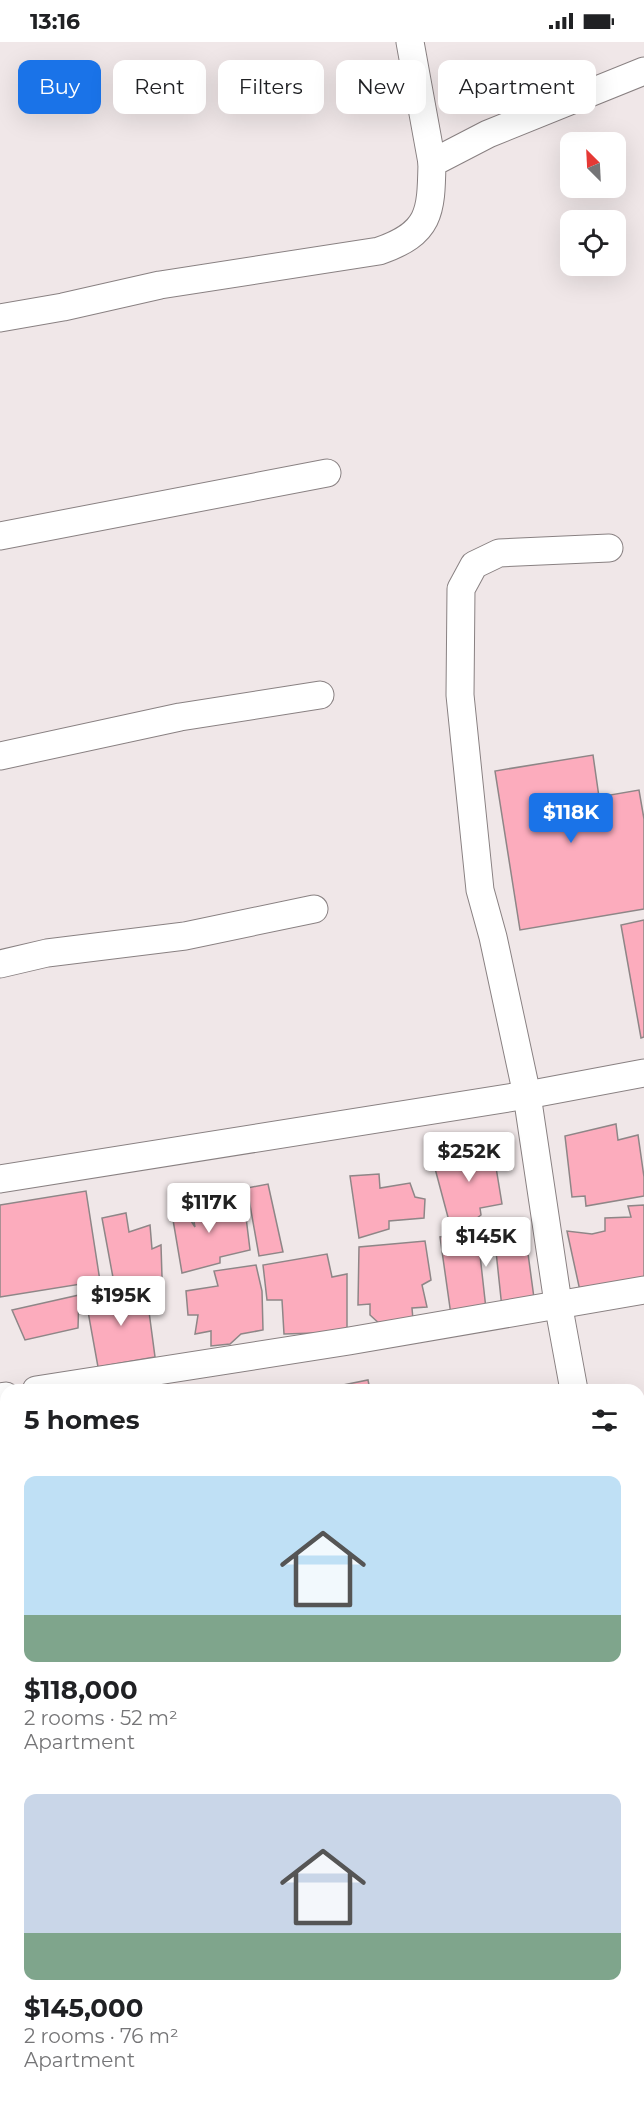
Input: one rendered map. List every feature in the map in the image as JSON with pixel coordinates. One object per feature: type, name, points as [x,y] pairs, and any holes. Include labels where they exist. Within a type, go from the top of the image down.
[{"type":"street","points":[[0,318],[63,307],[159,285],[379,251],[411,236],[425,221],[431,203],[432,163],[410,42]]},
{"type":"street","points":[[432,163],[488,134],[644,71]]},
{"type":"street","points":[[0,536],[327,473]]},
{"type":"street","points":[[573,1384],[558,1303],[527,1095],[493,937],[480,890],[460,695],[460,589],[474,565],[499,554],[609,548]]},
{"type":"street","points":[[0,756],[180,717],[320,695]]},
{"type":"street","points":[[0,964],[47,954],[185,936],[314,909]]},
{"type":"street","points":[[0,1179],[527,1095],[644,1073]]},
{"type":"street","points":[[74,1384],[349,1341],[558,1303],[644,1290]]},
{"type":"building","points":[[593,755],[599,797],[639,790],[644,819],[644,909],[520,930],[495,771]]},
{"type":"building","points":[[644,920],[644,1037],[641,1038],[621,925]]},
{"type":"building","points":[[616,1124],[618,1140],[638,1135],[644,1177],[644,1196],[586,1206],[585,1196],[572,1197],[565,1136]]},
{"type":"building","points":[[492,1143],[502,1204],[480,1208],[481,1215],[469,1224],[449,1221],[433,1161]]},
{"type":"building","points":[[379,1174],[380,1188],[410,1183],[415,1197],[425,1199],[424,1218],[389,1221],[389,1229],[359,1238],[350,1176]]},
{"type":"building","points":[[268,1184],[283,1252],[259,1256],[247,1188]]},
{"type":"building","points":[[86,1191],[100,1281],[0,1297],[0,1205]]},
{"type":"building","points":[[215,1195],[219,1215],[245,1209],[250,1250],[220,1257],[220,1263],[182,1273],[172,1214],[184,1210],[195,1227],[189,1197]]},
{"type":"building","points":[[644,1205],[644,1282],[580,1291],[567,1231],[592,1234],[605,1231],[605,1218],[631,1217],[628,1206]]},
{"type":"building","points":[[126,1213],[129,1232],[150,1225],[152,1249],[161,1245],[162,1277],[114,1283],[102,1218]]},
{"type":"building","points":[[524,1224],[534,1298],[502,1308],[495,1242],[479,1246],[486,1309],[451,1315],[440,1237]]},
{"type":"building","points":[[425,1241],[431,1280],[422,1285],[427,1307],[412,1308],[413,1320],[382,1326],[370,1315],[370,1304],[358,1305],[359,1247]]},
{"type":"building","points":[[327,1254],[332,1277],[347,1274],[347,1332],[284,1334],[282,1300],[267,1300],[263,1265]]},
{"type":"building","points":[[256,1265],[262,1291],[263,1330],[241,1334],[230,1344],[211,1346],[211,1331],[195,1334],[198,1315],[188,1315],[186,1291],[218,1286],[214,1271]]},
{"type":"building","points":[[146,1289],[155,1357],[98,1367],[85,1295]]},
{"type":"building","points":[[79,1295],[78,1328],[25,1340],[12,1310]]},
{"type":"building","points":[[368,1380],[369,1384],[348,1384]]}]
